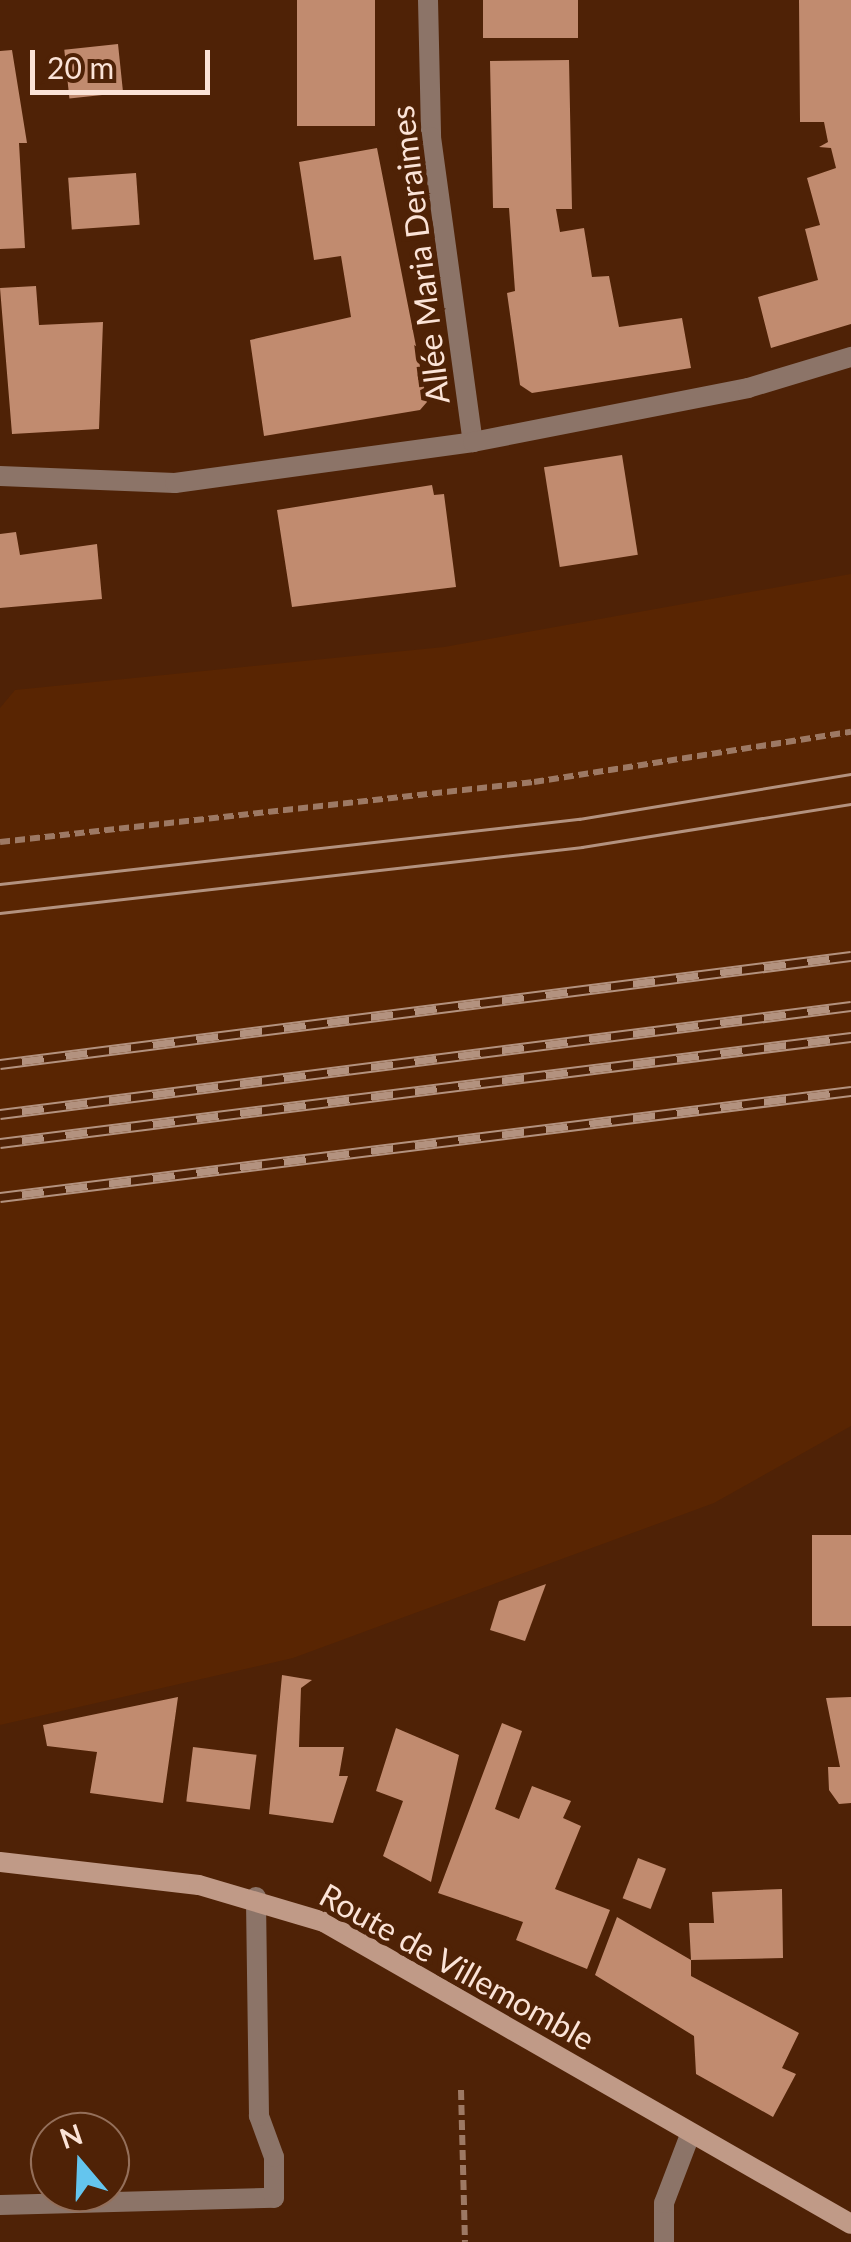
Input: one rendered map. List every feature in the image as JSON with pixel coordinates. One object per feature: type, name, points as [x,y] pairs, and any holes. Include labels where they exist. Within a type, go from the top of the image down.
[{"type":"street","name":"Allée Maria Deraimes","points":[[428,0],[431,138],[473,442]]},
{"type":"street","points":[[0,476],[175,483],[473,442],[748,388],[851,357]]},
{"type":"street","name":"Route de Villemomble","points":[[0,1862],[256,1896],[324,1922],[851,2224]]},
{"type":"street","points":[[0,2205],[274,2198],[274,2156],[259,2116],[256,1896]]},
{"type":"street","points":[[664,2242],[664,2203],[690,2134]]},
{"type":"path","points":[[0,842],[534,782],[851,732]]},
{"type":"path","points":[[461,2090],[464,2242]]},
{"type":"shaded area","points":[[851,574],[851,1426],[714,1503],[293,1658],[0,1725],[0,708],[15,690],[444,647]]},
{"type":"building","points":[[297,0],[375,0],[375,126],[297,126]]},
{"type":"building","points":[[483,0],[578,0],[578,38],[483,38]]},
{"type":"building","points":[[799,0],[851,0],[851,324],[771,348],[758,297],[818,280],[805,229],[820,225],[807,178],[836,168],[831,148],[819,147],[828,142],[824,122],[800,122]]},
{"type":"building","points":[[118,44],[123,93],[69,98],[64,50]]},
{"type":"building","points":[[12,50],[27,143],[19,143],[25,248],[0,249],[0,51]]},
{"type":"building","points":[[569,60],[572,209],[556,209],[560,232],[584,228],[592,277],[609,276],[619,327],[682,318],[691,368],[532,393],[520,385],[507,293],[515,291],[509,208],[493,208],[490,61]]},
{"type":"building","points":[[377,148],[427,402],[420,410],[264,436],[250,340],[351,317],[341,256],[314,260],[299,162]]},
{"type":"building","points":[[136,173],[140,225],[72,230],[68,178]]},
{"type":"building","points":[[36,286],[39,325],[103,322],[99,429],[12,434],[0,288]]},
{"type":"building","points":[[622,455],[638,555],[560,567],[544,467]]},
{"type":"building","points":[[432,485],[434,495],[444,494],[456,587],[292,607],[277,510]]},
{"type":"building","points":[[16,532],[20,555],[97,544],[102,599],[0,608],[0,534]]},
{"type":"building","points":[[812,1535],[851,1535],[851,1626],[812,1626]]},
{"type":"building","points":[[546,1584],[525,1641],[490,1630],[499,1601]]},
{"type":"building","points":[[282,1675],[312,1680],[301,1688],[299,1747],[344,1747],[339,1776],[348,1776],[333,1823],[269,1814]]},
{"type":"building","points":[[178,1697],[163,1803],[90,1793],[97,1752],[47,1746],[43,1725]]},
{"type":"building","points":[[851,1697],[851,1803],[839,1804],[829,1790],[828,1767],[840,1767],[826,1698]]},
{"type":"building","points":[[502,1723],[522,1731],[495,1809],[519,1819],[532,1786],[571,1801],[563,1818],[581,1826],[555,1889],[610,1910],[587,1969],[516,1940],[523,1922],[438,1893]]},
{"type":"building","points":[[396,1728],[459,1755],[431,1882],[383,1856],[403,1801],[376,1791]]},
{"type":"building","points":[[193,1747],[257,1755],[250,1809],[186,1802]]},
{"type":"building","points":[[638,1858],[666,1869],[651,1909],[623,1898]]},
{"type":"building","points":[[782,1889],[783,1958],[691,1960],[689,1923],[714,1923],[712,1892]]},
{"type":"building","points":[[617,1917],[691,1960],[691,1976],[799,2033],[782,2068],[796,2074],[773,2117],[696,2074],[694,2036],[595,1975]]},
{"type":"tram line","points":[[0,884],[579,819],[851,774]]},
{"type":"tram line","points":[[0,913],[582,847],[851,804]]},
{"type":"railway","points":[[0,1064],[851,956]]},
{"type":"railway","points":[[0,1114],[851,1006]]},
{"type":"railway","points":[[0,1143],[851,1037]]},
{"type":"railway","points":[[0,1197],[851,1091]]}]
